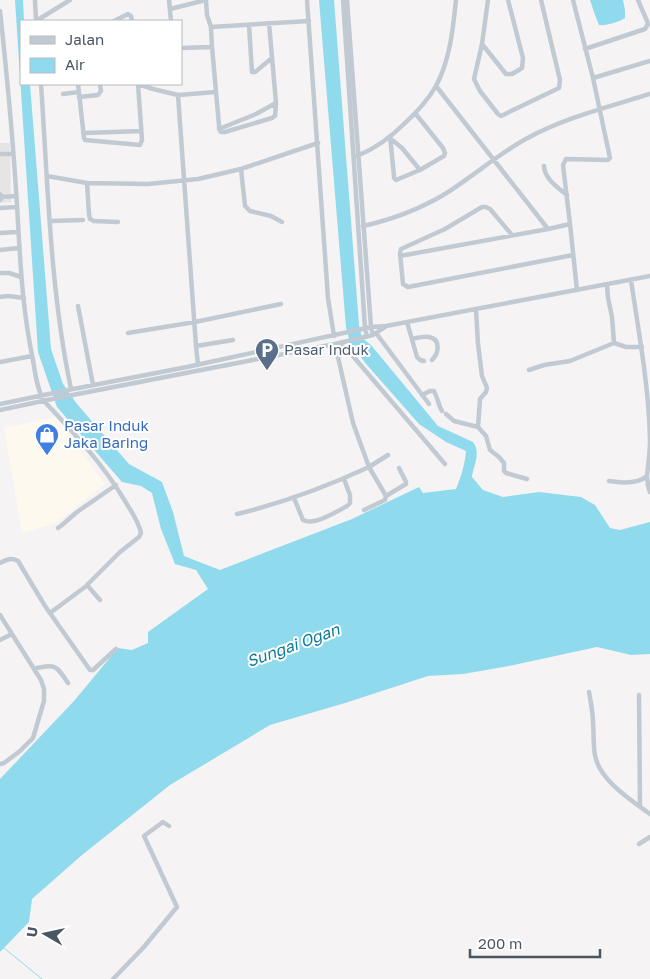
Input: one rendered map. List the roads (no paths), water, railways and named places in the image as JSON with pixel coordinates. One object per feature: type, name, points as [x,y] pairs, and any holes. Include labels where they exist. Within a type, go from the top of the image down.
[{"type":"street","points":[[35,0],[36,20]]},
{"type":"street","points":[[38,20],[70,0]]},
{"type":"street","points":[[169,0],[171,20]]},
{"type":"street","points":[[170,9],[206,0],[207,15],[211,27],[219,129]]},
{"type":"street","points":[[307,0],[328,298],[334,336]]},
{"type":"street","points":[[342,0],[362,226],[366,328],[429,404]]},
{"type":"street","points":[[347,0],[356,156]]},
{"type":"street","points":[[356,156],[390,138],[415,113],[436,86],[450,45],[456,0]]},
{"type":"street","points":[[488,0],[482,44],[474,79],[480,91],[501,116],[559,88],[560,80],[540,0]]},
{"type":"street","points":[[482,44],[506,74],[512,74],[522,68],[523,58],[508,0]]},
{"type":"street","points":[[573,0],[593,78],[610,159],[566,159],[563,165],[577,290]]},
{"type":"street","points":[[585,49],[645,30],[647,21],[638,0]]},
{"type":"street","points":[[0,11],[13,154],[21,277],[32,356],[43,398],[82,442],[116,485],[140,527],[141,535],[110,560],[86,585],[50,613]]},
{"type":"street","points":[[116,20],[128,14],[132,20]]},
{"type":"street","points":[[211,27],[309,21]]},
{"type":"street","points":[[219,129],[225,132],[272,118],[275,114],[276,103],[269,24]]},
{"type":"street","points":[[249,25],[252,72],[255,72],[272,58]]},
{"type":"street","points":[[182,48],[212,47]]},
{"type":"street","points":[[593,78],[650,61]]},
{"type":"street","points":[[41,85],[55,291],[69,389]]},
{"type":"street","points":[[78,85],[84,139],[87,141],[140,145],[142,142],[138,85]]},
{"type":"street","points":[[62,94],[98,95],[101,91],[100,85]]},
{"type":"street","points":[[141,85],[178,94],[216,92]]},
{"type":"street","points":[[436,86],[548,229]]},
{"type":"street","points":[[178,94],[194,322],[200,371]]},
{"type":"street","points":[[362,226],[398,216],[444,194],[508,149],[540,132],[650,94]]},
{"type":"street","points":[[219,129],[256,114],[276,103]]},
{"type":"street","points":[[390,138],[394,178],[398,180],[420,170],[443,156],[445,153],[443,148],[415,113]]},
{"type":"street","points":[[84,133],[141,130]]},
{"type":"street","points":[[390,138],[402,148],[420,170]]},
{"type":"street","points":[[47,176],[87,183],[148,184],[198,179],[242,169],[318,143]]},
{"type":"street","points":[[0,154],[13,154]]},
{"type":"street","points":[[544,166],[544,172],[548,178],[566,195]]},
{"type":"street","points":[[242,169],[246,206],[250,211],[271,216],[282,222]]},
{"type":"street","points":[[87,183],[90,219],[94,221],[118,222]]},
{"type":"street","points":[[1,197],[16,196]]},
{"type":"street","points":[[0,208],[17,207]]},
{"type":"street","points":[[512,235],[490,209],[483,207],[445,229],[402,248],[400,252],[402,283],[408,287],[573,255]]},
{"type":"street","points":[[50,221],[82,220]]},
{"type":"street","points":[[400,256],[570,224]]},
{"type":"street","points":[[0,233],[18,232]]},
{"type":"street","points":[[0,250],[19,248]]},
{"type":"street","points":[[0,273],[9,273],[21,277]]},
{"type":"street","points":[[52,396],[69,389],[334,336],[345,332],[476,310],[650,276]]},
{"type":"street","points":[[630,280],[642,347],[647,392],[649,435],[647,476],[650,492]]},
{"type":"street","points":[[607,284],[614,343]]},
{"type":"street","points":[[0,297],[24,298]]},
{"type":"street","points":[[128,333],[281,304]]},
{"type":"street","points":[[78,306],[93,385]]},
{"type":"street","points":[[476,310],[478,344],[483,377],[487,388],[480,399],[478,427]]},
{"type":"street","points":[[407,322],[417,357],[424,361]]},
{"type":"street","points":[[0,410],[52,396],[73,395],[336,345],[370,335],[386,326]]},
{"type":"street","points":[[412,339],[426,337],[434,339],[438,347],[436,356],[432,360]]},
{"type":"street","points":[[196,346],[233,340]]},
{"type":"street","points":[[529,370],[544,365],[570,361],[614,343],[626,347],[642,347]]},
{"type":"street","points":[[336,345],[346,348],[445,464]]},
{"type":"street","points":[[336,345],[354,423],[369,467],[386,496]]},
{"type":"street","points":[[0,362],[32,356]]},
{"type":"street","points":[[422,395],[430,391],[434,392],[439,401],[439,406],[454,421],[478,427],[486,436],[490,450],[504,463],[504,471],[527,480]]},
{"type":"street","points":[[0,404],[43,398]]},
{"type":"street","points":[[237,514],[294,498],[344,479],[388,455]]},
{"type":"street","points":[[364,510],[385,500],[386,496],[406,484],[400,468]]},
{"type":"street","points":[[609,482],[637,481],[645,479],[647,476]]},
{"type":"street","points":[[294,498],[303,520],[307,522],[314,521],[350,504],[350,495],[344,479]]},
{"type":"street","points":[[58,528],[77,512],[116,485]]},
{"type":"street","points":[[0,564],[9,559],[18,561],[50,613],[90,670],[100,665],[116,649]]},
{"type":"street","points":[[86,585],[100,600]]},
{"type":"street","points":[[0,615],[43,685],[45,696],[31,741],[4,763],[0,764]]},
{"type":"street","points":[[0,640],[12,634]]},
{"type":"street","points":[[34,669],[48,666],[56,668],[68,683]]},
{"type":"street","points":[[590,692],[595,756],[600,768],[617,789],[650,814]]},
{"type":"street","points":[[639,696],[640,807]]},
{"type":"street","points":[[113,979],[143,948],[177,908],[144,836],[163,822],[169,826]]},
{"type":"street","points":[[639,844],[650,837]]},
{"type":"water","points":[[15,0],[23,0],[24,20],[20,20],[20,77]]},
{"type":"water","name":"Sungai Ogan","points":[[319,0],[334,0],[359,325],[362,338],[371,345],[438,426],[473,442],[477,454],[472,477],[483,490],[503,497],[539,492],[581,497],[595,505],[610,528],[620,530],[650,522],[650,654],[631,655],[597,647],[463,674],[428,676],[270,725],[170,785],[82,855],[32,899],[29,922],[0,952],[0,779],[74,701],[118,648],[132,650],[148,643],[148,632],[208,589],[196,570],[175,564],[161,529],[152,493],[141,486],[122,482],[57,407],[38,352],[21,85],[30,85],[51,349],[63,384],[77,404],[129,464],[162,482],[173,512],[184,556],[220,570],[352,519],[419,487],[423,493],[456,489],[465,461],[466,451],[446,442],[419,424],[350,343],[346,327]]},
{"type":"water","points":[[590,0],[623,0],[625,18],[605,25],[599,25]]},
{"type":"waterway","points":[[4,948],[42,979]]},
{"type":"place","name":"Pasar Induk","points":[[267,371]]},
{"type":"place","name":"Pasar Induk Jaka Baring","points":[[47,456]]}]
